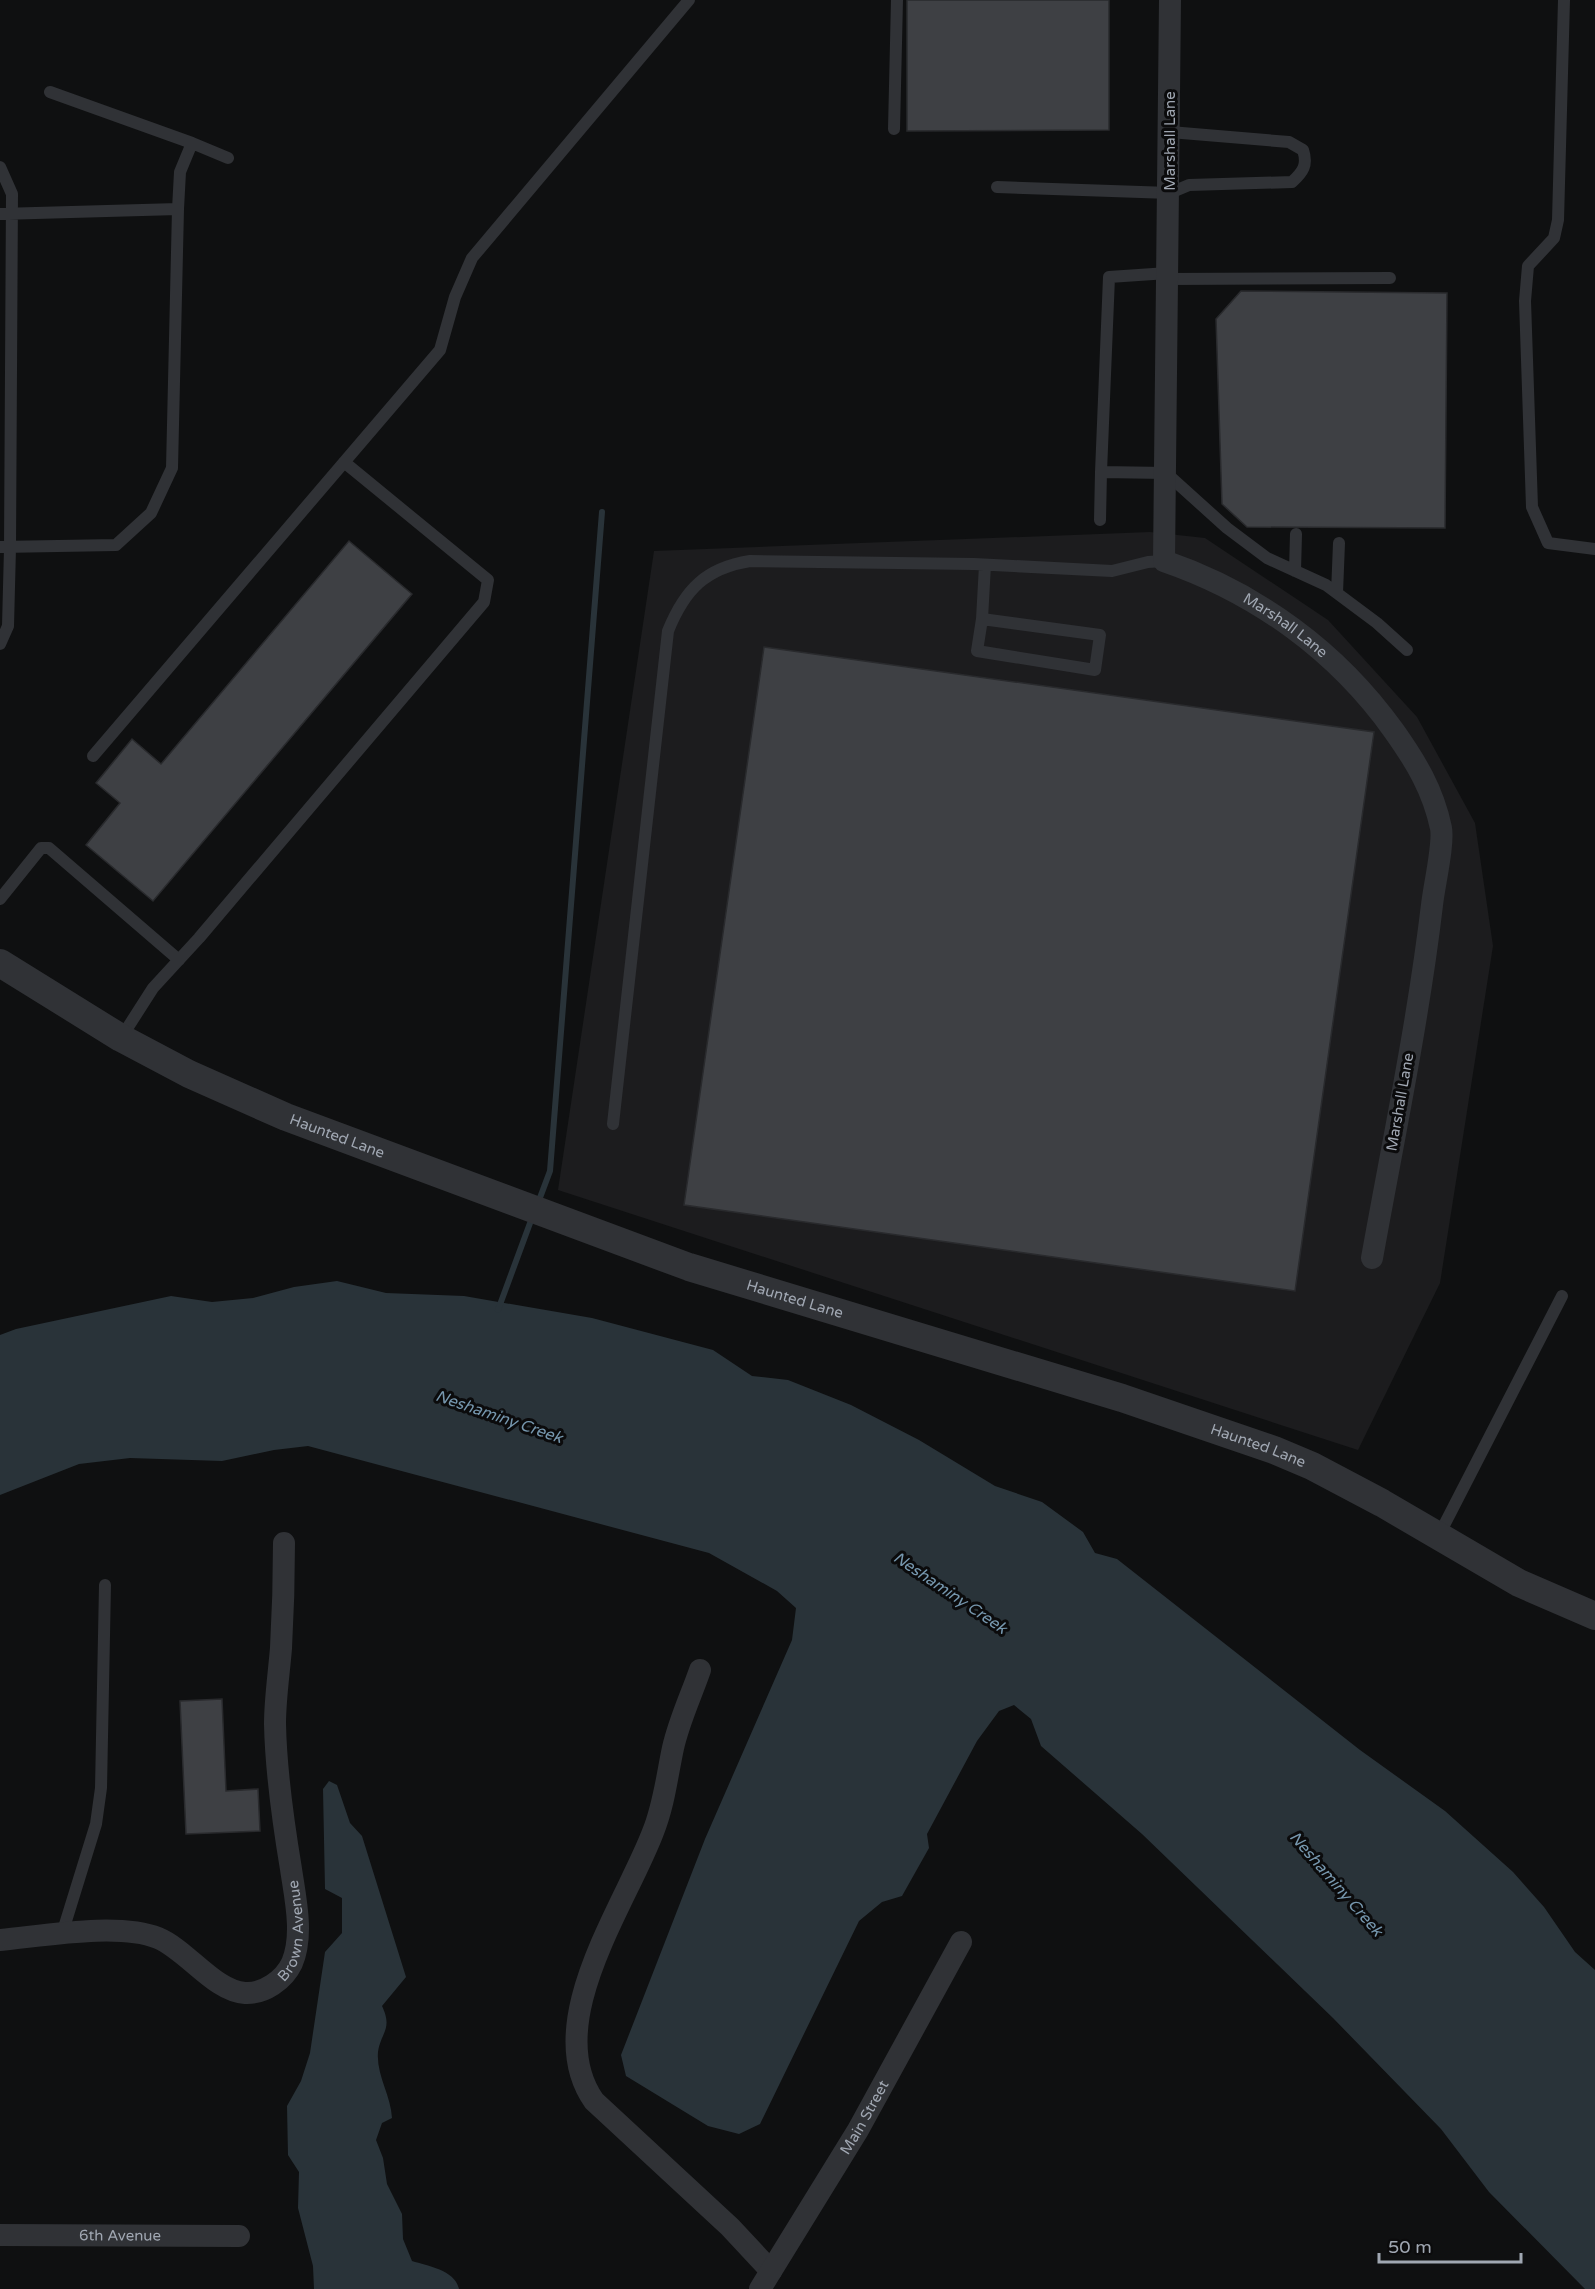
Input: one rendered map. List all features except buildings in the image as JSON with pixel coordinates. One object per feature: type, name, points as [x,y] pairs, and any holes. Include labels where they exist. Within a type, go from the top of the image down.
[{"type":"street","name":"Marshall Lane","points":[[1170,0],[1170,193],[1164,561],[1227,587],[1262,606],[1314,644],[1370,697],[1421,769],[1441,830],[1428,943],[1372,1258]]},
{"type":"street","name":"Haunted Lane","points":[[0,963],[121,1038],[189,1074],[286,1117],[689,1267],[1122,1398],[1274,1450],[1322,1471],[1519,1583],[1595,1616]]},
{"type":"street","name":"Brown Avenue","points":[[0,1940],[62,1934],[137,1933],[157,1938],[176,1948],[222,1984],[247,1993],[260,1992],[271,1986],[292,1963],[297,1927],[296,1902],[279,1799],[275,1724],[283,1610],[284,1543]]},
{"type":"street","points":[[700,1670],[681,1717],[654,1831],[587,1982],[577,2022],[576,2057],[580,2075],[594,2101],[730,2227],[766,2280]]},
{"type":"street","name":"Main Street","points":[[766,2280],[858,2130],[960,1942]]},
{"type":"street","name":"6th Avenue","points":[[0,2235],[239,2236]]},
{"type":"lane","points":[[93,756],[440,350],[455,297],[472,258],[689,0]]},
{"type":"lane","points":[[894,129],[897,0]]},
{"type":"lane","points":[[1564,0],[1558,220],[1554,238],[1528,266],[1526,301],[1532,507],[1548,543],[1595,549]]},
{"type":"lane","points":[[50,92],[228,158]]},
{"type":"lane","points":[[998,187],[1170,193],[1198,184],[1292,183],[1303,173],[1306,159],[1303,150],[1289,142],[1170,132]]},
{"type":"lane","points":[[5,548],[116,545],[151,513],[172,468],[180,172],[192,143]]},
{"type":"lane","points":[[0,167],[12,194],[6,214],[5,548],[8,626],[0,644]]},
{"type":"lane","points":[[6,214],[61,210],[178,209]]},
{"type":"lane","points":[[1100,520],[1109,277],[1390,278]]},
{"type":"lane","points":[[121,1038],[153,988],[484,602],[488,580],[344,462]]},
{"type":"lane","points":[[1101,472],[1166,473],[1227,528],[1268,558],[1326,585],[1377,623],[1407,650]]},
{"type":"lane","points":[[1295,571],[1296,534]]},
{"type":"lane","points":[[1336,593],[1339,543]]},
{"type":"lane","points":[[613,1124],[668,631],[675,615],[710,572],[727,565],[750,561],[985,565],[1112,572],[1149,562],[1164,561]]},
{"type":"lane","points":[[982,619],[1100,635],[1095,670],[977,651],[982,619],[985,565]]},
{"type":"lane","points":[[0,899],[41,848],[49,848],[179,960]]},
{"type":"lane","points":[[1438,1537],[1562,1296]]},
{"type":"lane","points":[[62,1934],[96,1824],[102,1788],[105,1585]]},
{"type":"shaded area","points":[[1150,532],[1205,538],[1328,620],[1417,717],[1475,823],[1493,946],[1440,1283],[1358,1450],[558,1190],[654,551]]},
{"type":"water","name":"Neshaminy Creek","points":[[337,1281],[386,1293],[464,1296],[592,1318],[713,1350],[752,1376],[788,1380],[851,1405],[919,1440],[995,1486],[1042,1502],[1083,1532],[1095,1553],[1117,1559],[1360,1750],[1445,1811],[1513,1872],[1544,1907],[1575,1952],[1595,1970],[1595,2289],[1585,2289],[1489,2192],[1441,2129],[1333,2018],[1142,1834],[1041,1746],[1031,1719],[1014,1705],[999,1711],[977,1741],[927,1834],[929,1848],[902,1896],[882,1902],[859,1921],[760,2124],[739,2134],[708,2126],[626,2076],[621,2055],[705,1839],[792,1640],[796,1608],[777,1591],[709,1553],[308,1446],[274,1450],[222,1461],[130,1458],[79,1464],[0,1495],[0,1335],[16,1329],[171,1296],[212,1302],[253,1298],[294,1287]]},
{"type":"water","points":[[329,1781],[337,1785],[350,1823],[362,1836],[406,1977],[382,2006],[386,2025],[379,2045],[378,2060],[392,2118],[382,2123],[376,2140],[383,2158],[387,2184],[402,2214],[403,2239],[412,2261],[447,2273],[459,2289],[314,2289],[313,2266],[298,2208],[299,2172],[288,2155],[287,2106],[301,2081],[310,2053],[325,1952],[342,1933],[342,1898],[325,1889],[323,1789]]},
{"type":"waterway","points":[[538,1203],[550,1171],[602,512]]},
{"type":"waterway","points":[[498,1310],[533,1215]]}]
